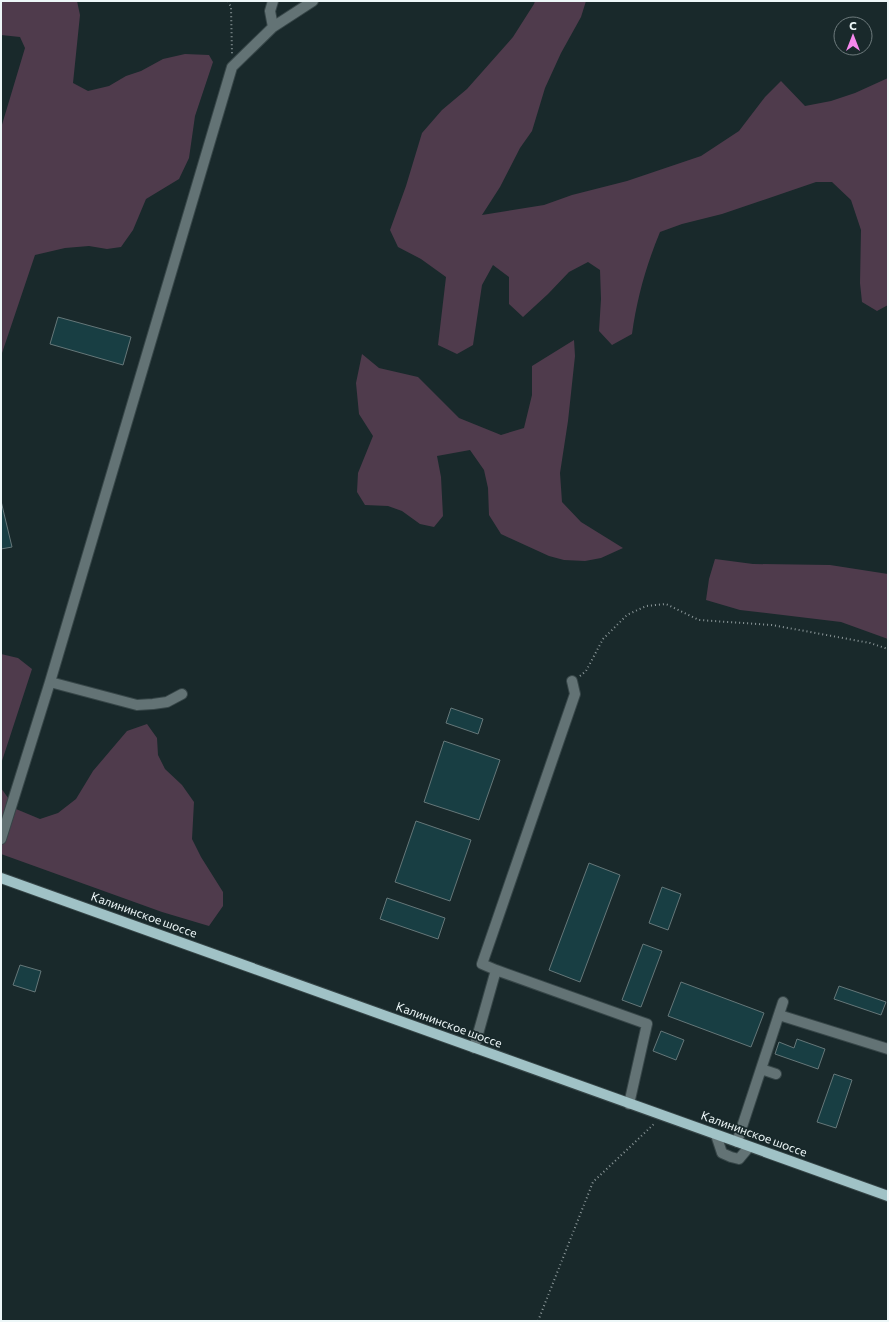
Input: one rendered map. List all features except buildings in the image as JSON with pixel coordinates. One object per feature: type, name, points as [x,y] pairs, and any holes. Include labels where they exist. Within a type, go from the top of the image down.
[{"type":"main road","name":"Калининское шоссе","points":[[1,878],[888,1196]]},
{"type":"street","points":[[273,1],[270,11],[273,27]]},
{"type":"street","points":[[1,839],[50,682],[232,67],[273,27],[313,1]]},
{"type":"street","points":[[572,681],[575,694],[482,964],[647,1024],[630,1104]]},
{"type":"street","points":[[50,682],[137,705],[167,702],[182,694]]},
{"type":"street","points":[[474,1048],[496,970]]},
{"type":"street","points":[[737,1142],[783,1002]]},
{"type":"street","points":[[779,1015],[888,1049]]},
{"type":"street","points":[[761,1069],[776,1074]]},
{"type":"street","points":[[716,1135],[722,1153],[731,1157],[739,1159],[749,1147]]},
{"type":"path","points":[[228,1],[231,7],[232,67]]},
{"type":"path","points":[[572,681],[586,672],[603,639],[627,615],[646,606],[666,604],[699,620],[772,625],[870,643],[888,649]]},
{"type":"path","points":[[538,1321],[593,1182],[663,1116]]},
{"type":"shaded area","points":[[1,1],[77,1],[80,15],[73,83],[88,91],[109,86],[126,76],[141,71],[163,59],[185,54],[209,55],[213,62],[195,116],[189,158],[179,179],[146,199],[133,230],[121,247],[107,249],[89,246],[65,248],[35,255],[1,356],[1,128],[25,48],[20,37],[1,35]]},
{"type":"shaded area","points":[[535,1],[586,1],[581,17],[561,53],[545,88],[532,131],[520,148],[500,187],[482,215],[544,205],[572,195],[627,181],[701,156],[739,131],[765,97],[781,81],[805,106],[831,101],[855,93],[888,78],[888,305],[877,311],[862,302],[860,283],[861,230],[851,200],[832,182],[816,182],[722,214],[682,224],[660,232],[650,257],[643,282],[632,334],[612,345],[599,331],[601,299],[600,270],[588,262],[569,272],[523,317],[509,304],[509,277],[493,265],[482,285],[473,345],[457,354],[438,345],[446,277],[421,259],[398,247],[390,230],[406,186],[422,133],[442,110],[467,89],[513,37]]},
{"type":"shaded area","points":[[574,340],[575,356],[568,421],[560,473],[562,502],[581,522],[623,548],[601,558],[585,561],[564,560],[549,556],[501,534],[489,515],[488,488],[484,470],[470,450],[437,456],[441,477],[443,516],[434,527],[420,524],[402,511],[388,506],[365,505],[357,492],[358,473],[373,436],[359,414],[356,383],[362,354],[379,368],[418,377],[459,418],[501,435],[524,428],[532,395],[532,366]]},
{"type":"shaded area","points":[[715,559],[753,564],[830,565],[888,574],[888,639],[841,622],[740,610],[706,600],[709,579]]},
{"type":"shaded area","points":[[1,654],[18,658],[32,669],[1,764]]},
{"type":"shaded area","points":[[147,724],[157,738],[158,755],[165,769],[182,785],[194,802],[192,839],[201,857],[223,892],[223,906],[209,926],[162,912],[1,854],[1,788],[16,809],[40,819],[58,813],[76,799],[93,771],[127,731]]}]
